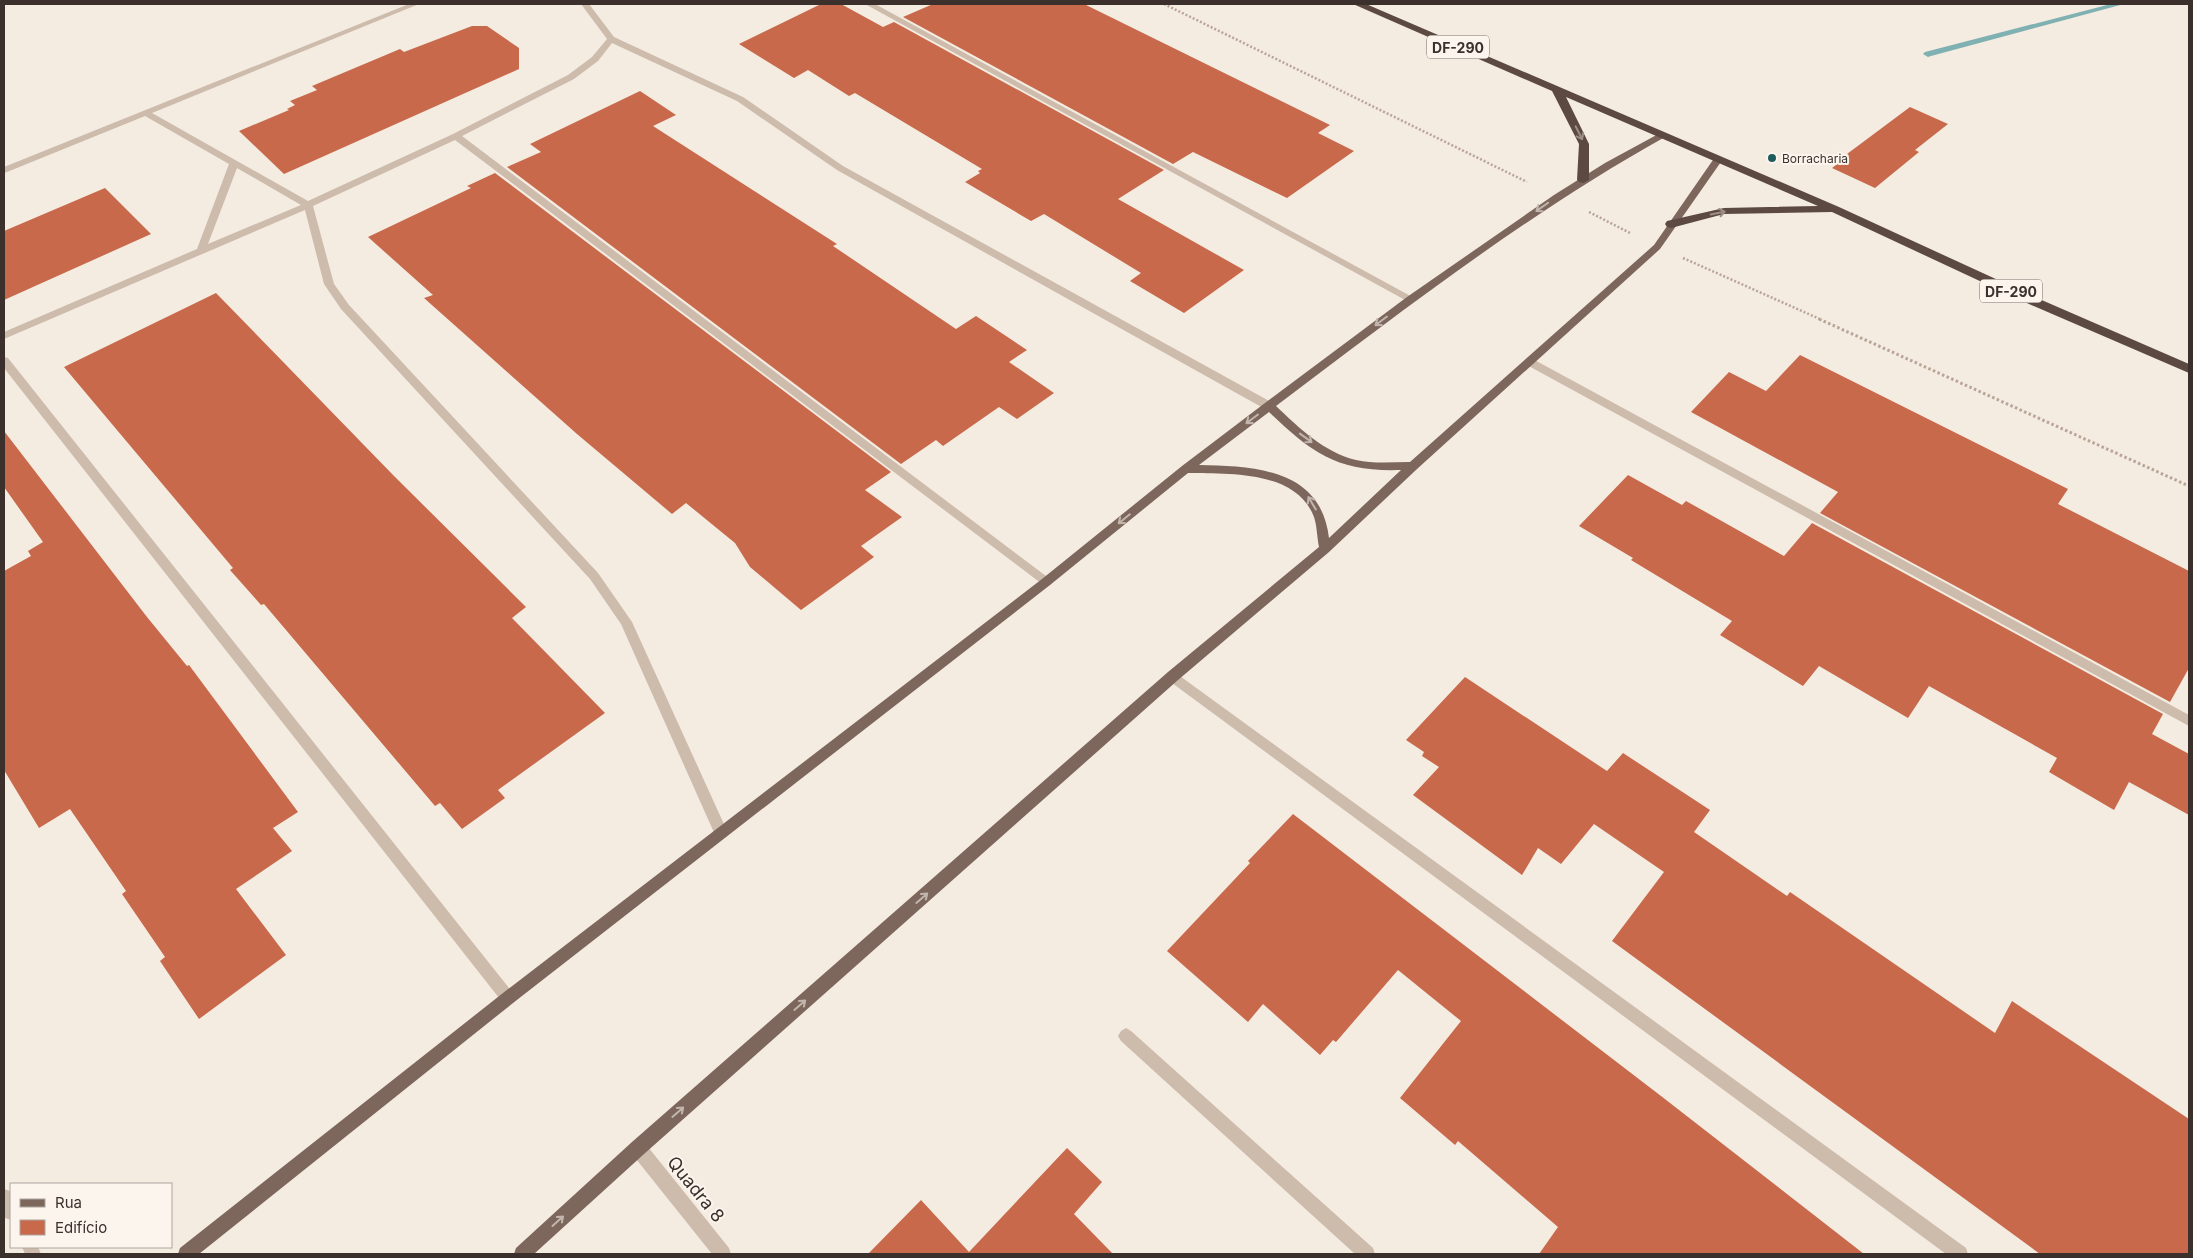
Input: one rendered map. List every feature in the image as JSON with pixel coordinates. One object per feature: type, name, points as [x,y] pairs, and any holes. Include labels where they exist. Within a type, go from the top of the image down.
[{"type":"highway","name":"DF-290","points":[[1358,4],[1835,209],[2033,301],[2189,369]]},
{"type":"highway","points":[[1557,90],[1584,144],[1583,180]]},
{"type":"highway","points":[[1671,224],[1724,211],[1835,209]]},
{"type":"main road","points":[[186,1254],[508,998],[1046,582],[1186,469],[1269,406],[1411,299],[1583,180],[1662,135]]},
{"type":"main road","points":[[522,1254],[638,1148],[1173,676],[1325,549],[1413,466],[1657,247],[1671,224],[1718,159]]},
{"type":"main road","points":[[1269,406],[1287,424],[1328,454],[1365,466],[1413,466]]},
{"type":"main road","points":[[1186,469],[1244,470],[1278,478],[1309,496],[1319,515],[1325,549]]},
{"type":"street","points":[[4,170],[415,4]]},
{"type":"street","points":[[585,4],[611,38],[740,99],[840,168],[1269,406]]},
{"type":"street","points":[[869,4],[1411,299]]},
{"type":"street","points":[[4,336],[308,205],[456,136],[571,77],[595,59],[611,38]]},
{"type":"street","points":[[145,112],[308,205],[329,284],[345,307],[594,576],[626,622],[721,833]]},
{"type":"street","points":[[456,136],[1046,582]]},
{"type":"street","points":[[200,251],[234,163]]},
{"type":"street","points":[[4,361],[508,998]]},
{"type":"street","points":[[1529,361],[2189,721]]},
{"type":"street","points":[[1173,676],[1960,1254]]},
{"type":"street","points":[[1126,1036],[1367,1254]]},
{"type":"street","name":"Quadra 8","points":[[638,1148],[723,1254]]},
{"type":"street","points":[[4,1197],[10,1210]]},
{"type":"building","points":[[821,4],[841,4],[883,27],[894,22],[1164,170],[1118,199],[1244,270],[1184,313],[1130,281],[1141,273],[1044,214],[1031,221],[965,182],[980,173],[978,171],[982,169],[855,93],[849,96],[808,70],[794,78],[739,44]]},
{"type":"building","points":[[933,4],[1084,4],[1330,125],[1318,133],[1354,151],[1287,198],[1193,152],[1173,164],[903,17]]},
{"type":"building","points":[[472,26],[487,26],[519,48],[519,69],[284,174],[239,131],[289,110],[287,109],[295,105],[290,101],[317,90],[312,86],[400,49],[404,52]]},
{"type":"building","points":[[640,91],[676,115],[653,126],[837,244],[833,246],[956,329],[976,316],[1027,350],[1009,362],[1054,393],[1017,419],[999,407],[943,446],[936,440],[901,464],[507,167],[541,152],[530,144]]},
{"type":"building","points":[[1910,107],[1948,124],[1915,150],[1919,152],[1875,188],[1832,168],[1849,155],[1847,154]]},
{"type":"building","points":[[495,173],[891,472],[865,490],[902,517],[861,546],[874,557],[801,610],[750,567],[735,543],[686,503],[672,514],[577,434],[424,298],[433,295],[368,237],[471,188],[467,186]]},
{"type":"building","points":[[105,188],[151,234],[4,300],[4,231]]},
{"type":"building","points":[[216,293],[394,476],[526,607],[512,618],[605,713],[498,790],[505,798],[462,829],[440,803],[435,806],[264,604],[261,605],[230,570],[233,568],[64,367]]},
{"type":"building","points":[[1800,355],[2068,489],[2058,504],[2189,571],[2189,668],[2170,702],[1820,513],[1838,492],[1691,412],[1729,372],[1766,391]]},
{"type":"building","points":[[4,431],[147,617],[187,666],[189,665],[298,812],[273,828],[292,851],[236,889],[286,955],[199,1019],[160,961],[165,957],[122,894],[126,891],[70,809],[39,828],[4,770],[4,571],[31,556],[28,551],[43,542],[4,487]]},
{"type":"building","points":[[1628,475],[1682,505],[1686,501],[1784,556],[1812,523],[2163,714],[2152,734],[2189,754],[2189,815],[2129,782],[2114,810],[2049,772],[2057,758],[1929,686],[1908,718],[1819,666],[1803,686],[1720,635],[1732,621],[1579,526]]},
{"type":"building","points":[[1465,677],[1607,771],[1623,753],[1710,810],[1694,832],[1787,896],[1790,892],[1995,1033],[2012,1001],[2189,1119],[2189,1254],[2040,1254],[1612,941],[1664,872],[1594,824],[1561,864],[1538,848],[1522,875],[1413,795],[1439,767],[1422,756],[1424,752],[1406,740]]},
{"type":"building","points":[[1293,814],[1864,1254],[1539,1254],[1558,1227],[1458,1141],[1455,1145],[1400,1098],[1461,1021],[1398,970],[1336,1042],[1333,1040],[1320,1055],[1263,1004],[1248,1022],[1167,951],[1250,863],[1248,861]]},
{"type":"building","points":[[1067,1148],[1102,1182],[1074,1214],[1113,1254],[868,1254],[921,1200],[969,1252]]},
{"type":"waterway","points":[[1928,54],[2120,4]]},
{"type":"place","name":"Borracharia","points":[[1772,158]]}]
